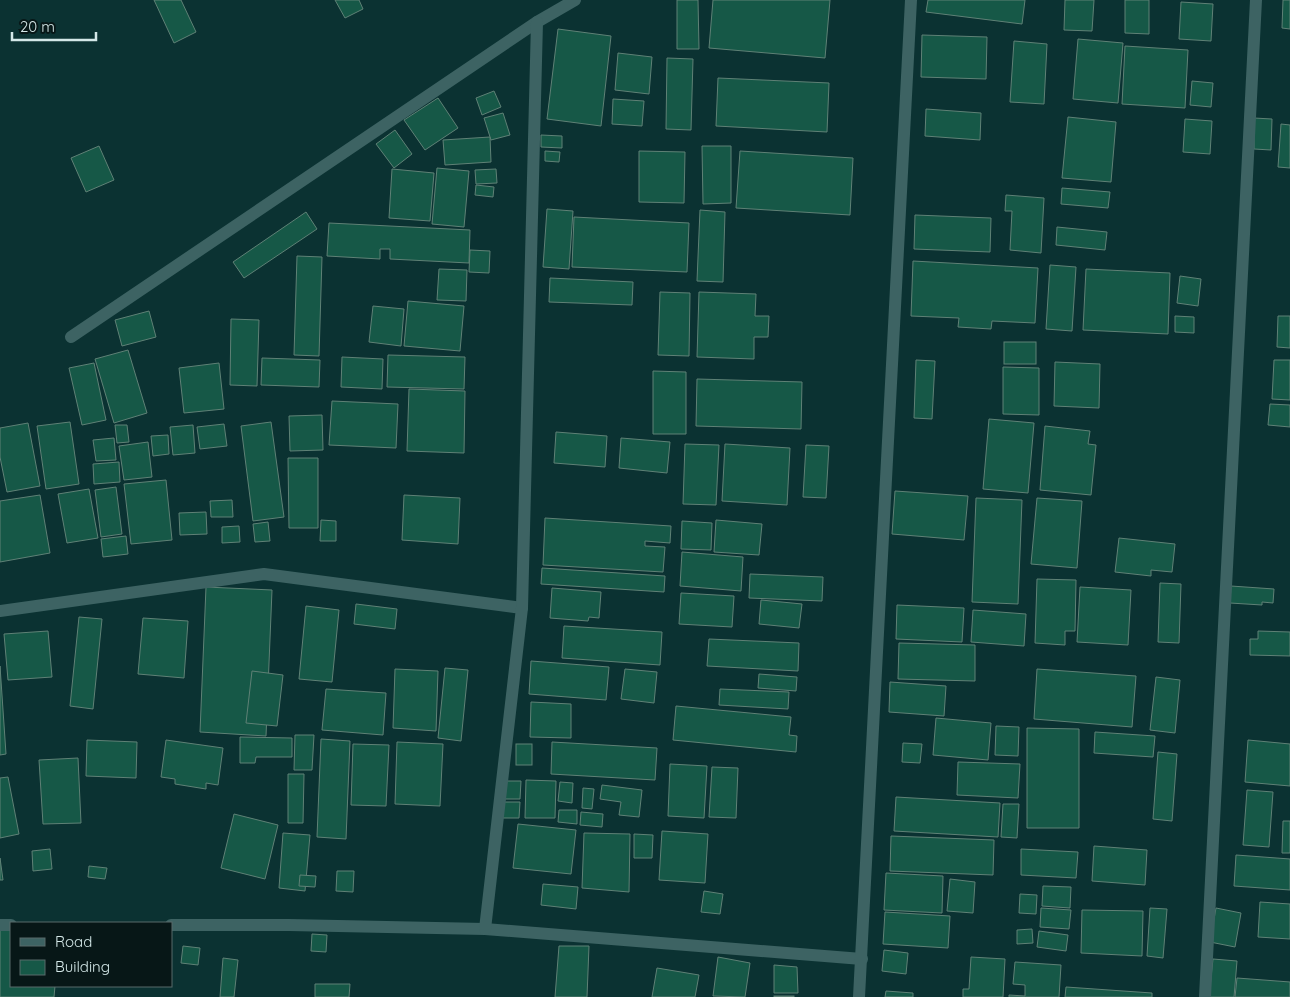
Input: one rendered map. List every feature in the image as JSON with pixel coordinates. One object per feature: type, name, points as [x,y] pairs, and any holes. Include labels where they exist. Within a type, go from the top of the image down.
[{"type":"street","points":[[71,337],[537,22],[575,0]]},
{"type":"street","points":[[860,997],[911,0]]},
{"type":"street","points":[[1205,997],[1256,0]]},
{"type":"street","points":[[485,929],[522,608],[537,22]]},
{"type":"street","points":[[0,611],[264,574],[522,608]]},
{"type":"street","points":[[172,924],[289,924],[485,929],[862,959]]},
{"type":"building","points":[[154,0],[181,0],[196,32],[174,43]]},
{"type":"building","points":[[335,0],[359,0],[363,9],[345,18]]},
{"type":"building","points":[[677,0],[698,0],[699,49],[677,49]]},
{"type":"building","points":[[713,0],[830,0],[825,58],[709,48]]},
{"type":"building","points":[[928,0],[1025,0],[1022,24],[926,12]]},
{"type":"building","points":[[1065,0],[1094,0],[1092,31],[1064,30]]},
{"type":"building","points":[[1125,0],[1149,0],[1149,34],[1125,33]]},
{"type":"building","points":[[1283,0],[1290,0],[1290,29],[1282,28]]},
{"type":"building","points":[[1181,2],[1213,4],[1211,41],[1179,39]]},
{"type":"building","points":[[558,29],[611,36],[601,126],[547,119]]},
{"type":"building","points":[[922,35],[987,37],[986,79],[921,77]]},
{"type":"building","points":[[1078,39],[1123,43],[1118,103],[1073,99]]},
{"type":"building","points":[[1014,41],[1047,44],[1044,104],[1010,102]]},
{"type":"building","points":[[1125,46],[1188,50],[1185,108],[1122,104]]},
{"type":"building","points":[[618,53],[652,57],[649,94],[615,90]]},
{"type":"building","points":[[667,58],[693,59],[691,130],[666,129]]},
{"type":"building","points":[[718,78],[829,83],[827,132],[716,126]]},
{"type":"building","points":[[1192,81],[1213,83],[1211,107],[1190,105]]},
{"type":"building","points":[[494,91],[501,107],[482,115],[476,98]]},
{"type":"building","points":[[438,98],[458,128],[425,150],[404,120]]},
{"type":"building","points":[[613,99],[644,101],[642,126],[612,124]]},
{"type":"building","points":[[926,109],[981,113],[980,140],[925,136]]},
{"type":"building","points":[[503,113],[510,135],[491,140],[484,118]]},
{"type":"building","points":[[1068,117],[1116,122],[1111,182],[1062,178]]},
{"type":"building","points":[[1254,118],[1272,119],[1271,150],[1254,149]]},
{"type":"building","points":[[1185,119],[1212,121],[1210,154],[1183,152]]},
{"type":"building","points":[[1281,124],[1290,125],[1290,168],[1278,167]]},
{"type":"building","points":[[395,130],[412,154],[394,168],[376,144]]},
{"type":"building","points":[[541,135],[562,136],[562,148],[541,147]]},
{"type":"building","points":[[490,137],[491,162],[445,165],[443,140]]},
{"type":"building","points":[[99,146],[114,180],[86,192],[71,158]]},
{"type":"building","points":[[702,146],[731,146],[731,203],[703,204]]},
{"type":"building","points":[[545,151],[560,152],[559,162],[545,161]]},
{"type":"building","points":[[639,151],[685,152],[684,203],[639,202]]},
{"type":"building","points":[[740,151],[853,158],[850,215],[736,208]]},
{"type":"building","points":[[437,168],[469,171],[464,227],[432,224]]},
{"type":"building","points":[[392,169],[434,173],[430,221],[389,218]]},
{"type":"building","points":[[496,169],[497,183],[476,184],[475,170]]},
{"type":"building","points":[[476,185],[494,187],[493,197],[475,195]]},
{"type":"building","points":[[1062,188],[1110,192],[1108,208],[1061,204]]},
{"type":"building","points":[[1006,195],[1044,198],[1041,253],[1010,250],[1012,211],[1005,211]]},
{"type":"building","points":[[547,209],[573,211],[569,269],[543,267]]},
{"type":"building","points":[[700,210],[725,212],[723,282],[697,281]]},
{"type":"building","points":[[306,212],[317,229],[244,278],[233,262]]},
{"type":"building","points":[[915,215],[991,218],[990,252],[914,249]]},
{"type":"building","points":[[574,217],[689,223],[687,272],[572,267]]},
{"type":"building","points":[[329,223],[470,230],[469,263],[390,259],[390,249],[380,249],[380,259],[327,256]]},
{"type":"building","points":[[1057,227],[1107,232],[1105,250],[1056,245]]},
{"type":"building","points":[[470,250],[490,251],[489,273],[469,272]]},
{"type":"building","points":[[297,256],[322,257],[319,356],[294,355]]},
{"type":"building","points":[[913,261],[1038,268],[1035,323],[992,321],[991,329],[958,327],[959,318],[911,316]]},
{"type":"building","points":[[1050,265],[1076,267],[1072,331],[1046,329]]},
{"type":"building","points":[[439,269],[467,270],[466,301],[437,300]]},
{"type":"building","points":[[1086,269],[1170,273],[1168,334],[1083,330]]},
{"type":"building","points":[[1180,276],[1201,279],[1198,306],[1177,303]]},
{"type":"building","points":[[550,278],[633,282],[632,305],[549,302]]},
{"type":"building","points":[[660,292],[690,293],[689,356],[658,355]]},
{"type":"building","points":[[699,292],[756,294],[755,316],[769,316],[768,337],[754,337],[754,359],[697,357]]},
{"type":"building","points":[[408,301],[464,306],[460,351],[404,346]]},
{"type":"building","points":[[373,306],[404,309],[401,346],[369,342]]},
{"type":"building","points":[[149,311],[156,337],[122,346],[115,320]]},
{"type":"building","points":[[1175,316],[1194,317],[1194,333],[1175,332]]},
{"type":"building","points":[[1278,316],[1290,316],[1290,348],[1277,347]]},
{"type":"building","points":[[231,319],[259,320],[257,386],[230,385]]},
{"type":"building","points":[[1004,342],[1036,342],[1036,364],[1004,364]]},
{"type":"building","points":[[128,350],[147,413],[114,423],[95,359]]},
{"type":"building","points":[[388,355],[465,357],[464,389],[387,387]]},
{"type":"building","points":[[342,357],[383,359],[382,389],[341,387]]},
{"type":"building","points":[[262,358],[320,360],[319,387],[261,385]]},
{"type":"building","points":[[916,360],[935,361],[932,419],[914,418]]},
{"type":"building","points":[[1274,360],[1290,360],[1290,400],[1272,399]]},
{"type":"building","points":[[1055,362],[1100,364],[1099,408],[1054,406]]},
{"type":"building","points":[[94,363],[106,420],[82,425],[69,368]]},
{"type":"building","points":[[219,363],[224,409],[184,413],[179,368]]},
{"type":"building","points":[[1003,367],[1039,368],[1039,415],[1003,414]]},
{"type":"building","points":[[653,371],[686,372],[686,434],[653,434]]},
{"type":"building","points":[[697,379],[802,382],[801,429],[696,426]]},
{"type":"building","points":[[409,389],[465,391],[464,453],[407,451]]},
{"type":"building","points":[[332,401],[398,404],[396,448],[329,445]]},
{"type":"building","points":[[1270,404],[1290,405],[1290,427],[1268,425]]},
{"type":"building","points":[[322,415],[323,450],[290,451],[289,416]]},
{"type":"building","points":[[989,419],[1034,423],[1028,493],[983,489]]},
{"type":"building","points":[[70,422],[79,484],[46,489],[37,426]]},
{"type":"building","points":[[271,422],[284,517],[253,521],[241,426]]},
{"type":"building","points":[[28,423],[40,486],[7,492],[0,457],[0,428]]},
{"type":"building","points":[[224,424],[227,446],[200,449],[197,427]]},
{"type":"building","points":[[115,425],[127,425],[129,442],[117,443]]},
{"type":"building","points":[[193,425],[195,453],[173,455],[170,427]]},
{"type":"building","points":[[1045,426],[1090,431],[1088,444],[1096,445],[1091,495],[1040,490]]},
{"type":"building","points":[[556,432],[607,436],[605,467],[554,463]]},
{"type":"building","points":[[168,435],[169,454],[153,456],[151,436]]},
{"type":"building","points":[[114,438],[116,460],[96,461],[93,440]]},
{"type":"building","points":[[621,438],[670,442],[667,473],[619,468]]},
{"type":"building","points":[[148,442],[152,477],[124,480],[119,446]]},
{"type":"building","points":[[685,444],[719,445],[716,505],[683,504]]},
{"type":"building","points":[[725,444],[790,448],[787,505],[722,501]]},
{"type":"building","points":[[806,445],[829,446],[826,498],[803,497]]},
{"type":"building","points":[[288,458],[318,458],[318,528],[289,528]]},
{"type":"building","points":[[119,462],[120,482],[94,484],[93,464]]},
{"type":"building","points":[[166,480],[172,540],[131,544],[124,484]]},
{"type":"building","points":[[116,487],[122,534],[101,537],[95,490]]},
{"type":"building","points":[[89,489],[98,538],[67,543],[58,494]]},
{"type":"building","points":[[895,491],[968,496],[964,540],[892,534]]},
{"type":"building","points":[[40,495],[50,553],[0,562],[0,501]]},
{"type":"building","points":[[404,495],[460,498],[458,544],[402,540]]},
{"type":"building","points":[[976,498],[1022,500],[1018,604],[972,602]]},
{"type":"building","points":[[1037,498],[1082,501],[1077,568],[1031,564]]},
{"type":"building","points":[[232,500],[233,517],[211,517],[210,501]]},
{"type":"building","points":[[206,512],[207,534],[180,535],[179,513]]},
{"type":"building","points":[[545,518],[671,526],[670,543],[645,541],[645,546],[665,547],[663,572],[543,565]]},
{"type":"building","points":[[321,520],[336,521],[336,541],[320,541]]},
{"type":"building","points":[[716,520],[762,524],[759,555],[714,552]]},
{"type":"building","points":[[682,521],[712,523],[711,550],[681,549]]},
{"type":"building","points":[[268,522],[270,541],[255,542],[253,524]]},
{"type":"building","points":[[239,526],[240,542],[222,543],[222,527]]},
{"type":"building","points":[[126,536],[128,554],[103,557],[101,539]]},
{"type":"building","points":[[1119,538],[1175,544],[1172,572],[1151,570],[1151,576],[1115,572]]},
{"type":"building","points":[[682,552],[743,557],[741,591],[680,586]]},
{"type":"building","points":[[542,568],[665,576],[664,592],[541,584]]},
{"type":"building","points":[[750,574],[823,577],[822,601],[749,598]]},
{"type":"building","points":[[1037,579],[1076,580],[1075,631],[1065,631],[1065,645],[1035,643]]},
{"type":"building","points":[[1160,583],[1181,584],[1179,643],[1158,642]]},
{"type":"building","points":[[1231,586],[1274,589],[1273,603],[1262,602],[1262,605],[1230,603]]},
{"type":"building","points":[[206,587],[272,590],[266,736],[200,732]]},
{"type":"building","points":[[1080,587],[1131,590],[1128,645],[1077,642]]},
{"type":"building","points":[[552,588],[601,592],[599,618],[589,617],[588,621],[550,618]]},
{"type":"building","points":[[681,593],[734,596],[732,627],[679,624]]},
{"type":"building","points":[[761,600],[802,604],[799,628],[759,624]]},
{"type":"building","points":[[356,604],[397,609],[395,629],[354,624]]},
{"type":"building","points":[[897,605],[964,608],[962,642],[896,639]]},
{"type":"building","points":[[306,606],[339,610],[332,682],[299,679]]},
{"type":"building","points":[[973,610],[1026,614],[1024,646],[971,642]]},
{"type":"building","points":[[79,617],[102,619],[93,709],[70,706]]},
{"type":"building","points":[[143,618],[188,621],[184,678],[138,674]]},
{"type":"building","points":[[564,626],[662,632],[660,665],[562,658]]},
{"type":"building","points":[[48,631],[52,677],[8,680],[4,634]]},
{"type":"building","points":[[1258,631],[1290,632],[1290,656],[1250,655],[1250,639],[1258,639]]},
{"type":"building","points":[[709,639],[799,643],[798,671],[707,666]]},
{"type":"building","points":[[899,643],[975,645],[975,681],[898,679]]},
{"type":"building","points":[[531,661],[609,667],[606,700],[529,694]]},
{"type":"building","points":[[0,666],[6,754],[0,755]]},
{"type":"building","points":[[445,668],[468,670],[461,741],[438,738]]},
{"type":"building","points":[[395,669],[438,671],[436,731],[393,728]]},
{"type":"building","points":[[625,669],[657,672],[654,703],[621,699]]},
{"type":"building","points":[[1037,669],[1136,676],[1132,727],[1034,719]]},
{"type":"building","points":[[252,671],[283,675],[277,726],[246,723]]},
{"type":"building","points":[[759,674],[797,677],[796,691],[758,688]]},
{"type":"building","points":[[1156,677],[1180,680],[1175,733],[1150,730]]},
{"type":"building","points":[[890,682],[946,686],[944,716],[889,712]]},
{"type":"building","points":[[326,689],[386,693],[383,735],[322,730]]},
{"type":"building","points":[[720,689],[789,692],[788,709],[719,705]]},
{"type":"building","points":[[531,702],[571,704],[571,738],[530,737]]},
{"type":"building","points":[[676,706],[791,717],[789,735],[797,736],[796,752],[673,740]]},
{"type":"building","points":[[936,718],[991,723],[988,760],[933,755]]},
{"type":"building","points":[[996,726],[1019,727],[1018,756],[995,755]]},
{"type":"building","points":[[1027,728],[1079,729],[1079,828],[1027,828]]},
{"type":"building","points":[[1095,732],[1155,736],[1153,757],[1094,753]]},
{"type":"building","points":[[295,735],[314,735],[312,770],[294,770]]},
{"type":"building","points":[[240,737],[292,738],[292,757],[256,757],[255,763],[240,763]]},
{"type":"building","points":[[321,739],[350,741],[346,839],[317,837]]},
{"type":"building","points":[[87,740],[137,742],[136,778],[86,776]]},
{"type":"building","points":[[166,740],[223,748],[218,785],[206,783],[206,789],[175,784],[175,779],[161,777]]},
{"type":"building","points":[[1248,740],[1290,744],[1290,786],[1245,782]]},
{"type":"building","points":[[397,742],[443,744],[440,806],[395,804]]},
{"type":"building","points":[[552,742],[657,748],[655,780],[551,774]]},
{"type":"building","points":[[903,743],[922,744],[920,763],[902,762]]},
{"type":"building","points":[[353,744],[389,745],[386,806],[351,805]]},
{"type":"building","points":[[516,744],[532,744],[532,765],[516,765]]},
{"type":"building","points":[[1158,752],[1177,754],[1172,821],[1153,819]]},
{"type":"building","points":[[78,758],[81,823],[43,824],[39,760]]},
{"type":"building","points":[[958,762],[1020,764],[1018,798],[957,795]]},
{"type":"building","points":[[670,764],[707,766],[704,818],[668,816]]},
{"type":"building","points":[[712,767],[738,768],[736,818],[709,817]]},
{"type":"building","points":[[288,774],[304,774],[303,823],[288,823]]},
{"type":"building","points":[[8,777],[19,834],[0,838],[0,778]]},
{"type":"building","points":[[526,780],[556,781],[555,818],[525,818]]},
{"type":"building","points":[[506,781],[521,781],[520,799],[505,799]]},
{"type":"building","points":[[560,782],[573,783],[572,803],[558,801]]},
{"type":"building","points":[[602,785],[642,790],[639,817],[619,815],[621,802],[600,799]]},
{"type":"building","points":[[583,788],[594,789],[592,809],[582,808]]},
{"type":"building","points":[[1247,790],[1273,792],[1269,847],[1243,845]]},
{"type":"building","points":[[896,797],[1000,803],[998,837],[894,831]]},
{"type":"building","points":[[503,802],[520,802],[519,818],[503,818]]},
{"type":"building","points":[[1003,804],[1019,804],[1017,838],[1001,837]]},
{"type":"building","points":[[559,810],[577,810],[577,824],[558,822]]},
{"type":"building","points":[[581,812],[603,814],[602,827],[580,825]]},
{"type":"building","points":[[234,814],[278,825],[265,879],[221,868]]},
{"type":"building","points":[[1283,821],[1290,821],[1290,853],[1282,853]]},
{"type":"building","points":[[518,824],[576,830],[571,874],[513,868]]},
{"type":"building","points":[[662,831],[708,834],[705,883],[659,880]]},
{"type":"building","points":[[283,833],[310,835],[305,891],[279,888]]},
{"type":"building","points":[[584,833],[630,834],[629,892],[582,888]]},
{"type":"building","points":[[634,834],[653,835],[652,858],[634,858]]},
{"type":"building","points":[[891,836],[994,840],[993,875],[890,871]]},
{"type":"building","points":[[1094,846],[1147,850],[1145,885],[1092,881]]},
{"type":"building","points":[[50,849],[52,869],[33,871],[32,851]]},
{"type":"building","points":[[1021,849],[1078,852],[1076,878],[1021,875]]},
{"type":"building","points":[[1236,855],[1290,859],[1290,890],[1234,886]]},
{"type":"building","points":[[0,858],[3,880],[0,880]]},
{"type":"building","points":[[89,866],[107,868],[105,879],[88,877]]},
{"type":"building","points":[[337,871],[354,871],[353,892],[336,891]]},
{"type":"building","points":[[886,873],[943,876],[942,913],[884,910]]},
{"type":"building","points":[[300,875],[316,876],[315,887],[299,886]]},
{"type":"building","points":[[950,879],[975,882],[973,913],[947,911]]},
{"type":"building","points":[[543,884],[578,887],[576,909],[541,905]]},
{"type":"building","points":[[1043,886],[1071,887],[1070,908],[1042,906]]},
{"type":"building","points":[[704,891],[723,894],[720,914],[701,912]]},
{"type":"building","points":[[1020,894],[1037,895],[1036,914],[1019,913]]},
{"type":"building","points":[[1260,902],[1290,904],[1290,939],[1258,937]]},
{"type":"building","points":[[1041,908],[1071,910],[1069,929],[1040,927]]},
{"type":"building","points":[[1150,908],[1167,909],[1163,958],[1147,956]]},
{"type":"building","points":[[1216,908],[1241,913],[1235,947],[1210,942]]},
{"type":"building","points":[[1082,910],[1143,911],[1142,956],[1081,953]]},
{"type":"building","points":[[885,912],[950,916],[948,948],[883,944]]},
{"type":"building","points":[[0,928],[10,929],[10,987],[55,987],[54,997],[0,997]]},
{"type":"building","points":[[1032,929],[1033,943],[1017,944],[1017,930]]},
{"type":"building","points":[[1039,931],[1068,935],[1066,951],[1037,947]]},
{"type":"building","points":[[312,934],[327,935],[326,952],[311,951]]},
{"type":"building","points":[[183,946],[200,948],[198,965],[181,963]]},
{"type":"building","points":[[559,946],[589,946],[587,997],[555,997]]},
{"type":"building","points":[[884,950],[908,953],[906,974],[882,971]]},
{"type":"building","points":[[718,957],[750,963],[745,997],[713,996]]},
{"type":"building","points":[[971,957],[1005,959],[1003,997],[963,997],[963,989],[969,989]]},
{"type":"building","points":[[223,958],[238,960],[234,997],[220,997]]},
{"type":"building","points":[[1213,959],[1237,961],[1234,997],[1209,997]]},
{"type":"building","points":[[1015,962],[1061,965],[1059,997],[1009,997],[1009,995],[1025,996],[1025,985],[1013,984]]},
{"type":"building","points":[[774,965],[797,967],[798,993],[774,993]]},
{"type":"building","points":[[657,968],[699,975],[695,997],[652,997]]},
{"type":"building","points":[[1237,978],[1290,982],[1290,997],[1235,997]]},
{"type":"building","points":[[315,984],[350,984],[349,997],[315,997]]},
{"type":"building","points":[[1066,987],[1152,993],[1152,997],[1065,997]]},
{"type":"building","points":[[886,991],[913,993],[913,997],[885,997]]},
{"type":"building","points":[[794,996],[794,997],[774,997]]}]
